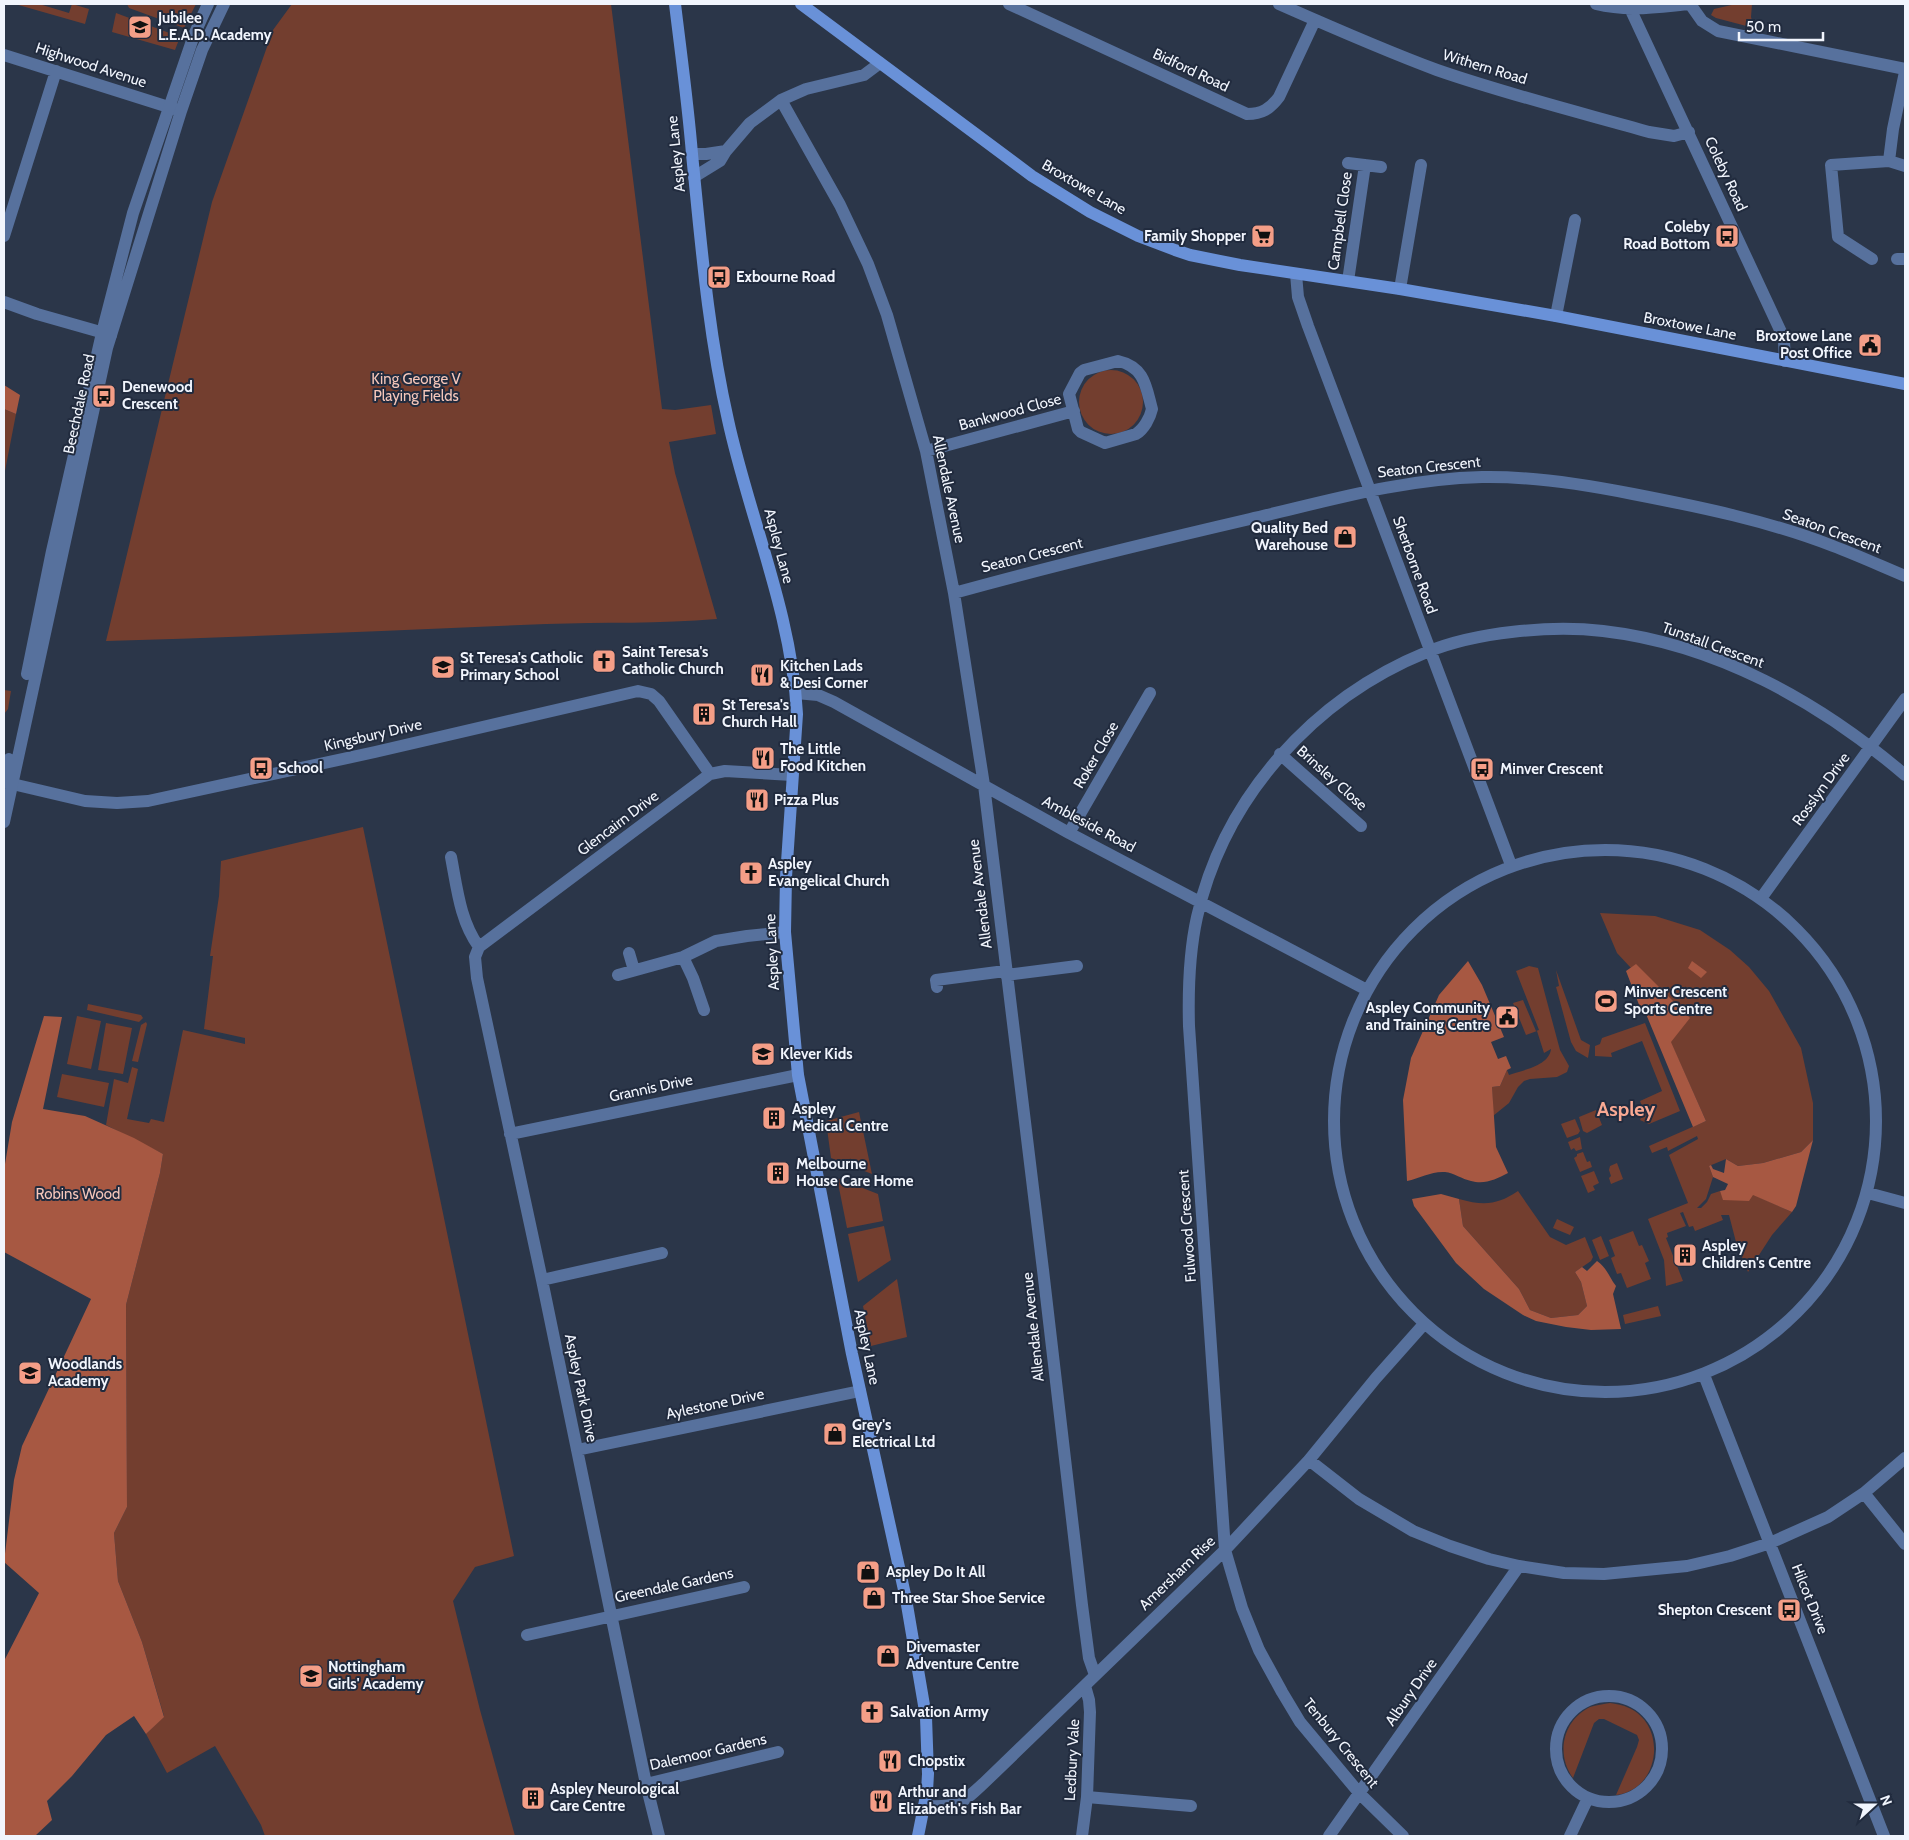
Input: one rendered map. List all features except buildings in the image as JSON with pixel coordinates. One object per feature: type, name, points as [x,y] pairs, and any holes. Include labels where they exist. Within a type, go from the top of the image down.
[{"type":"main road","name":"Aspley Lane","points":[[675,4],[703,266],[727,418],[779,607],[796,693],[797,714],[786,877],[785,932],[798,1075],[828,1236],[860,1391],[906,1598],[926,1717],[928,1774],[918,1836]]},
{"type":"main road","name":"Broxtowe Lane","points":[[801,4],[1032,176],[1067,198],[1138,236],[1190,255],[1240,266],[1400,289],[1556,316],[1905,384]]},
{"type":"street","name":"Beechdale Road","points":[[175,109],[194,36],[208,4]]},
{"type":"street","name":"Beechdale Road","points":[[4,822],[9,763],[52,551],[106,334],[133,213],[175,109],[224,4]]},
{"type":"street","name":"Bidford Road","points":[[1009,4],[1247,114],[1265,111],[1279,98],[1315,20]]},
{"type":"street","name":"Withern Road","points":[[1279,4],[1430,67],[1477,82],[1649,132],[1674,136],[1689,132]]},
{"type":"street","points":[[1596,4],[1614,8],[1690,4],[1702,21],[1718,31],[1905,71],[1893,129],[1889,161]]},
{"type":"street","name":"Coleby Road","points":[[1629,6],[1781,332],[1784,341],[1785,362]]},
{"type":"street","name":"Highwood Avenue","points":[[4,55],[175,109]]},
{"type":"street","points":[[694,176],[720,161],[750,122],[781,100],[806,89],[864,75],[880,63]]},
{"type":"street","points":[[4,236],[56,71]]},
{"type":"street","name":"Allendale Avenue","points":[[781,100],[840,205],[868,264],[887,315],[926,451],[954,592],[984,785],[1082,1604],[1089,1658],[1095,1675]]},
{"type":"street","points":[[692,154],[726,151]]},
{"type":"street","points":[[1872,259],[1838,237],[1831,165],[1889,161],[1905,166]]},
{"type":"street","name":"Campbell Close","points":[[1348,163],[1381,167]]},
{"type":"street","name":"Campbell Close","points":[[1348,281],[1365,165]]},
{"type":"street","points":[[1400,289],[1421,165]]},
{"type":"street","points":[[1556,316],[1575,220]]},
{"type":"street","name":"Sherborne Road","points":[[1296,274],[1298,297],[1303,312],[1510,865]]},
{"type":"street","points":[[4,302],[37,314],[106,334]]},
{"type":"street","name":"Bankwood Close","points":[[1118,361],[1143,377],[1152,409],[1151,414],[1140,431],[1105,443],[1081,432],[1078,428],[1074,411],[1069,394],[1080,373],[1084,370],[1118,361]]},
{"type":"street","name":"Bankwood Close","points":[[926,451],[1074,411]]},
{"type":"street","name":"Seaton Crescent","points":[[954,592],[1370,490],[1411,482],[1481,477],[1538,479],[1593,486],[1684,504],[1774,527],[1831,545],[1905,576]]},
{"type":"street","name":"Tunstall Crescent","points":[[1201,902],[1218,856],[1237,814],[1280,754],[1306,729],[1346,697],[1395,666],[1429,651],[1492,635],[1530,630],[1602,631],[1649,639],[1699,654],[1758,677],[1803,701],[1872,748],[1905,775]]},
{"type":"street","name":"Kingsbury Drive","points":[[7,782],[85,801],[117,803],[148,801],[375,752],[638,691],[651,694],[659,701],[710,774]]},
{"type":"street","name":"Ambleside Road","points":[[796,693],[818,695],[834,702],[1069,833],[1367,990]]},
{"type":"street","name":"Roker Close","points":[[1069,833],[1150,693]]},
{"type":"street","name":"Rosslyn Drive","points":[[1762,897],[1872,748],[1905,699]]},
{"type":"street","name":"Brinsley Close","points":[[1280,754],[1362,826]]},
{"type":"street","points":[[710,774],[725,771],[792,775]]},
{"type":"street","name":"Glencairn Drive","points":[[479,947],[710,774]]},
{"type":"street","points":[[1605,850],[1646,854],[1686,862],[1716,872],[1762,897],[1807,938],[1828,964],[1860,1026],[1871,1060],[1876,1110],[1875,1152],[1868,1193],[1850,1236],[1828,1276],[1809,1300],[1788,1321],[1732,1362],[1704,1375],[1686,1381],[1630,1390],[1552,1390],[1478,1361],[1424,1324],[1402,1302],[1381,1276],[1352,1218],[1340,1183],[1335,1119],[1337,1089],[1350,1033],[1367,990],[1386,960],[1416,925],[1438,906],[1481,878],[1510,865],[1571,853],[1605,850]]},
{"type":"street","points":[[451,857],[464,921],[469,933],[479,947]]},
{"type":"street","name":"Fulwood Crescent","points":[[1201,902],[1190,956],[1189,1026],[1225,1550]]},
{"type":"street","points":[[618,975],[683,957],[704,945],[716,941],[785,932]]},
{"type":"street","name":"Aspley Park Drive","points":[[479,947],[475,957],[477,978],[542,1280],[646,1784],[659,1836]]},
{"type":"street","points":[[629,953],[634,970]]},
{"type":"street","points":[[683,957],[693,978],[704,1010]]},
{"type":"street","points":[[937,987],[936,980],[1077,966]]},
{"type":"street","name":"Grannis Drive","points":[[510,1134],[798,1075]]},
{"type":"street","points":[[1868,1193],[1905,1204]]},
{"type":"street","points":[[542,1280],[662,1253]]},
{"type":"street","name":"Amersham Rise","points":[[924,1806],[946,1807],[966,1799],[1085,1686],[1225,1550],[1308,1460],[1424,1324]]},
{"type":"street","name":"Hilcot Drive","points":[[1704,1375],[1884,1836]]},
{"type":"street","name":"Aylestone Drive","points":[[577,1450],[860,1391]]},
{"type":"street","points":[[1308,1460],[1359,1498],[1412,1531],[1473,1554],[1519,1566],[1564,1573],[1604,1574],[1687,1566],[1730,1556],[1770,1543],[1828,1517],[1864,1493],[1905,1458]]},
{"type":"street","points":[[1864,1493],[1905,1544]]},
{"type":"street","name":"Tenbury Crescent","points":[[1225,1550],[1242,1608],[1259,1650],[1300,1722],[1360,1794],[1403,1836]]},
{"type":"street","name":"Albury Drive","points":[[1329,1836],[1519,1566]]},
{"type":"street","name":"Greendale Gardens","points":[[527,1635],[744,1587]]},
{"type":"street","name":"Ledbury Vale","points":[[1082,1836],[1090,1712],[1085,1686]]},
{"type":"street","points":[[1605,1696],[1623,1698],[1639,1705],[1652,1717],[1660,1732],[1663,1750],[1660,1767],[1651,1782],[1638,1794],[1630,1798],[1604,1803],[1588,1798],[1573,1788],[1562,1775],[1556,1758],[1557,1740],[1562,1724],[1573,1710],[1588,1700],[1605,1696]]},
{"type":"street","name":"Dalemoor Gardens","points":[[646,1784],[778,1752]]},
{"type":"street","points":[[1086,1797],[1191,1806]]},
{"type":"street","points":[[1570,1836],[1588,1798]]},
{"type":"green space","points":[[15,4],[39,4],[69,13],[72,4],[89,9],[85,24]]},
{"type":"green space","points":[[127,4],[196,4],[184,28],[129,8]]},
{"type":"green space","name":"King George V Playing Fields","points":[[292,4],[611,4],[662,409],[675,410],[711,405],[716,434],[669,442],[675,473],[717,619],[106,641],[212,202],[273,30]]},
{"type":"green space","points":[[1736,4],[1752,4],[1751,17],[1754,28],[1711,15],[1714,9]]},
{"type":"green space","points":[[116,13],[180,37],[175,50],[112,32]]},
{"type":"green space","points":[[1105,370],[1117,370],[1134,379],[1141,390],[1143,402],[1141,414],[1134,425],[1117,434],[1105,434],[1093,429],[1084,420],[1079,408],[1079,396],[1084,384],[1093,375]]},
{"type":"green space","points":[[4,385],[20,395],[16,414],[4,409]]},
{"type":"green space","points":[[4,409],[16,414],[4,476]]},
{"type":"green space","points":[[4,690],[11,691],[8,709],[4,714]]},
{"type":"green space","points":[[363,827],[514,1556],[475,1567],[453,1601],[480,1710],[515,1836],[265,1836],[261,1825],[215,1746],[167,1773],[146,1734],[164,1716],[142,1642],[118,1581],[114,1533],[127,1507],[126,1305],[160,1173],[163,1154],[106,1125],[114,1079],[128,1083],[132,1067],[138,1069],[127,1119],[149,1123],[151,1119],[164,1122],[183,1030],[245,1044],[245,1038],[204,1029],[213,956],[210,956],[219,896],[221,861]]},
{"type":"green space","points":[[1600,913],[1655,916],[1700,930],[1730,950],[1749,967],[1769,991],[1801,1048],[1813,1103],[1813,1140],[1801,1152],[1763,1163],[1738,1166],[1726,1159],[1709,1166],[1713,1177],[1706,1199],[1697,1208],[1701,1208],[1707,1202],[1711,1194],[1720,1191],[1724,1200],[1752,1194],[1792,1212],[1772,1235],[1748,1272],[1736,1242],[1729,1215],[1721,1215],[1723,1220],[1695,1231],[1693,1226],[1689,1227],[1683,1212],[1680,1213],[1686,1226],[1667,1233],[1668,1237],[1666,1238],[1683,1281],[1666,1286],[1664,1260],[1648,1219],[1688,1203],[1669,1155],[1698,1139],[1697,1136],[1668,1151],[1667,1147],[1652,1153],[1649,1146],[1706,1121],[1636,965],[1631,968],[1617,953]]},
{"type":"green space","points":[[1468,961],[1482,985],[1504,1037],[1491,1042],[1498,1059],[1506,1056],[1511,1068],[1507,1070],[1500,1086],[1492,1087],[1496,1147],[1508,1173],[1486,1182],[1476,1182],[1445,1172],[1407,1181],[1403,1100],[1411,1058],[1439,995]]},
{"type":"green space","points":[[1692,961],[1707,972],[1701,978],[1688,968]]},
{"type":"green space","points":[[1636,964],[1690,1018],[1671,1042],[1706,1121],[1693,1127],[1646,1014],[1643,1015],[1626,971]]},
{"type":"green space","points":[[1529,966],[1538,968],[1560,1050],[1569,1066],[1567,1072],[1557,1077],[1524,1081],[1518,1087],[1509,1103],[1493,1116],[1492,1087],[1500,1086],[1507,1070],[1509,1075],[1528,1069],[1546,1060],[1551,1049],[1544,1053],[1537,1031],[1526,1035],[1513,1003],[1523,1000],[1536,1031],[1539,1030],[1516,971]]},
{"type":"green space","points":[[1556,970],[1581,1040],[1590,1045],[1588,1058],[1576,1051],[1571,1042],[1556,987],[1559,986]]},
{"type":"green space","points":[[88,1004],[141,1015],[143,1018],[139,1022],[87,1010]]},
{"type":"green space","name":"Robins Wood","points":[[44,1016],[62,1017],[43,1109],[85,1116],[134,1138],[163,1154],[160,1173],[126,1305],[127,1507],[114,1533],[118,1581],[142,1642],[164,1717],[146,1734],[134,1716],[106,1735],[72,1776],[47,1801],[52,1820],[35,1836],[4,1836],[4,1661],[39,1593],[4,1562],[14,1480],[22,1446],[91,1299],[4,1252],[4,1170],[12,1122]]},
{"type":"green space","points":[[77,1016],[101,1021],[91,1069],[67,1064]]},
{"type":"green space","points":[[146,1022],[138,1062],[132,1061],[141,1025]]},
{"type":"green space","points":[[106,1023],[132,1028],[123,1074],[98,1070]]},
{"type":"green space","points":[[1645,1023],[1680,1111],[1649,1124],[1640,1120],[1644,1111],[1640,1101],[1662,1091],[1642,1041],[1611,1053],[1612,1057],[1595,1056],[1595,1046],[1600,1044],[1602,1038]]},
{"type":"green space","points":[[62,1074],[109,1083],[104,1107],[57,1097]]},
{"type":"green space","points":[[1596,1110],[1602,1125],[1587,1133],[1583,1131],[1579,1117]]},
{"type":"green space","points":[[859,1112],[872,1174],[831,1158],[826,1121]]},
{"type":"green space","points":[[1575,1119],[1580,1131],[1578,1134],[1567,1138],[1561,1124]]},
{"type":"green space","points":[[1580,1137],[1582,1149],[1576,1151],[1574,1148],[1571,1150],[1568,1142]]},
{"type":"green space","points":[[1813,1140],[1796,1206],[1792,1212],[1753,1195],[1749,1201],[1723,1200],[1720,1191],[1725,1190],[1728,1184],[1713,1177],[1709,1166],[1711,1165],[1713,1169],[1724,1173],[1726,1159],[1738,1166],[1763,1163],[1801,1152]]},
{"type":"green space","points":[[1583,1152],[1587,1162],[1590,1161],[1592,1167],[1580,1172],[1574,1158],[1577,1154]]},
{"type":"green space","points":[[1617,1163],[1623,1179],[1611,1184],[1609,1178],[1611,1176],[1610,1166]]},
{"type":"green space","points":[[1594,1171],[1599,1183],[1593,1186],[1595,1190],[1588,1193],[1581,1176]]},
{"type":"green space","points":[[837,1178],[878,1194],[883,1221],[847,1228]]},
{"type":"green space","points":[[1518,1191],[1550,1237],[1566,1245],[1585,1237],[1593,1257],[1591,1261],[1575,1272],[1581,1282],[1587,1306],[1578,1315],[1551,1318],[1530,1310],[1519,1289],[1463,1226],[1459,1199],[1476,1203],[1490,1203],[1497,1202]]},
{"type":"green space","points":[[1441,1194],[1459,1199],[1463,1226],[1519,1289],[1530,1310],[1551,1318],[1578,1315],[1587,1306],[1581,1282],[1575,1272],[1582,1267],[1587,1271],[1597,1261],[1606,1270],[1616,1286],[1613,1294],[1621,1329],[1591,1330],[1536,1321],[1523,1315],[1484,1289],[1456,1263],[1414,1206],[1412,1199]]},
{"type":"green space","points":[[1557,1219],[1574,1227],[1570,1235],[1553,1228]]},
{"type":"green space","points":[[884,1226],[891,1260],[858,1282],[848,1234]]},
{"type":"green space","points":[[1633,1231],[1639,1246],[1642,1245],[1649,1261],[1645,1263],[1651,1279],[1627,1288],[1621,1273],[1617,1274],[1611,1258],[1615,1256],[1609,1240]]},
{"type":"green space","points":[[1601,1236],[1609,1256],[1600,1260],[1592,1240]]},
{"type":"green space","points":[[897,1279],[907,1337],[871,1346],[863,1306]]},
{"type":"green space","points":[[1658,1306],[1661,1316],[1625,1324],[1623,1315]]},
{"type":"green space","points":[[1610,1703],[1627,1707],[1641,1717],[1650,1728],[1654,1742],[1654,1756],[1650,1770],[1642,1782],[1631,1791],[1616,1795],[1637,1747],[1639,1740],[1637,1735],[1604,1719],[1599,1719],[1594,1723],[1573,1778],[1568,1769],[1564,1749],[1568,1730],[1581,1713],[1590,1707]]},
{"type":"place","name":"Jubilee L.E.A.D. Academy","points":[[140,27]]},
{"type":"place","name":"Family Shopper","points":[[1263,236]]},
{"type":"place","name":"Coleby Road Bottom","points":[[1727,236]]},
{"type":"place","name":"Exbourne Road","points":[[719,277]]},
{"type":"place","name":"Broxtowe Lane Post Office","points":[[1870,345]]},
{"type":"place","name":"Denewood Crescent","points":[[104,396]]},
{"type":"place","name":"Quality Bed Warehouse","points":[[1345,537]]},
{"type":"place","name":"Saint Teresa's Catholic Church","points":[[604,661]]},
{"type":"place","name":"St Teresa's Catholic Primary School","points":[[443,667]]},
{"type":"place","name":"Kitchen Lads & Desi Corner","points":[[762,675]]},
{"type":"place","name":"St Teresa's Church Hall","points":[[704,714]]},
{"type":"place","name":"The Little Food Kitchen","points":[[763,758]]},
{"type":"place","name":"School","points":[[261,768]]},
{"type":"place","name":"Minver Crescent","points":[[1482,769]]},
{"type":"place","name":"Pizza Plus","points":[[757,800]]},
{"type":"place","name":"Aspley Evangelical Church","points":[[751,873]]},
{"type":"place","name":"Minver Crescent Sports Centre","points":[[1606,1001]]},
{"type":"place","name":"Aspley Community and Training Centre","points":[[1507,1017]]},
{"type":"place","name":"Klever Kids","points":[[763,1054]]},
{"type":"place","name":"Aspley Medical Centre","points":[[774,1118]]},
{"type":"place","name":"Melbourne House Care Home","points":[[778,1173]]},
{"type":"place","name":"Aspley Children's Centre","points":[[1685,1255]]},
{"type":"place","name":"Woodlands Academy","points":[[30,1373]]},
{"type":"place","name":"Grey's Electrical Ltd","points":[[835,1434]]},
{"type":"place","name":"Aspley Do It All","points":[[868,1572]]},
{"type":"place","name":"Three Star Shoe Service","points":[[874,1598]]},
{"type":"place","name":"Shepton Crescent","points":[[1789,1610]]},
{"type":"place","name":"Divemaster Adventure Centre","points":[[888,1656]]},
{"type":"place","name":"Nottingham Girls' Academy","points":[[311,1676]]},
{"type":"place","name":"Salvation Army","points":[[872,1712]]},
{"type":"place","name":"Chopstix","points":[[890,1761]]},
{"type":"place","name":"Aspley Neurological Care Centre","points":[[533,1798]]},
{"type":"place","name":"Arthur and Elizabeth's Fish Bar","points":[[881,1801]]},
{"type":"district","name":"Aspley","points":[[1626,1109]]}]
